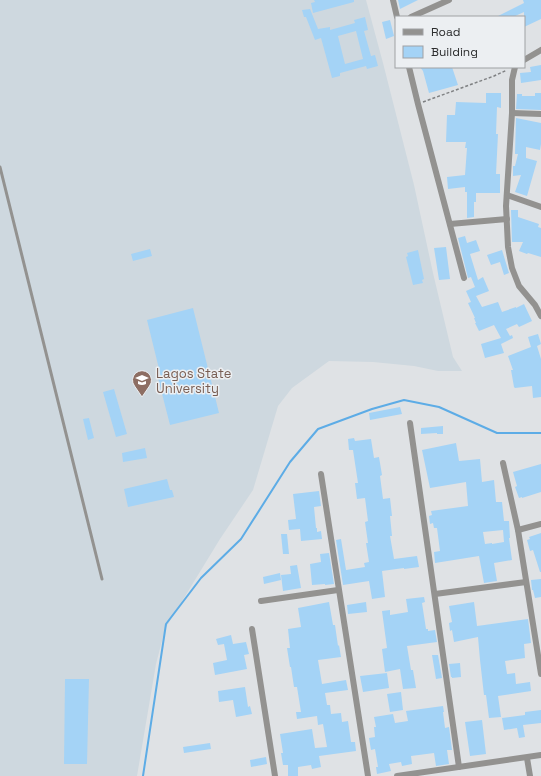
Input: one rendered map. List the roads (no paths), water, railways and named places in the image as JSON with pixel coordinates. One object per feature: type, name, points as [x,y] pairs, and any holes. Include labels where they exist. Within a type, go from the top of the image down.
[{"type":"street","points":[[393,0],[397,16]]},
{"type":"street","points":[[413,16],[449,0]]},
{"type":"street","points":[[525,59],[541,50]]},
{"type":"street","points":[[409,68],[464,278]]},
{"type":"street","points":[[514,68],[507,194],[508,247],[512,268],[519,286],[538,306],[541,316]]},
{"type":"street","points":[[512,113],[541,114]]},
{"type":"street","points":[[507,194],[541,207]]},
{"type":"street","points":[[450,224],[507,219]]},
{"type":"street","points":[[410,423],[459,767]]},
{"type":"street","points":[[503,463],[518,530],[541,674]]},
{"type":"street","points":[[321,474],[368,776]]},
{"type":"street","points":[[518,530],[541,524]]},
{"type":"street","points":[[435,594],[526,582]]},
{"type":"street","points":[[261,601],[338,590]]},
{"type":"street","points":[[252,629],[275,776]]},
{"type":"street","points":[[397,776],[437,773],[459,767],[541,755]]},
{"type":"street","points":[[527,758],[530,776]]},
{"type":"lane","points":[[0,167],[102,579]]},
{"type":"waterway","points":[[143,776],[166,624],[201,578],[241,539],[290,462],[318,429],[372,409],[404,400],[439,407],[497,433],[541,433]]},
{"type":"place","name":"Lagos State University","points":[[142,397]]}]
